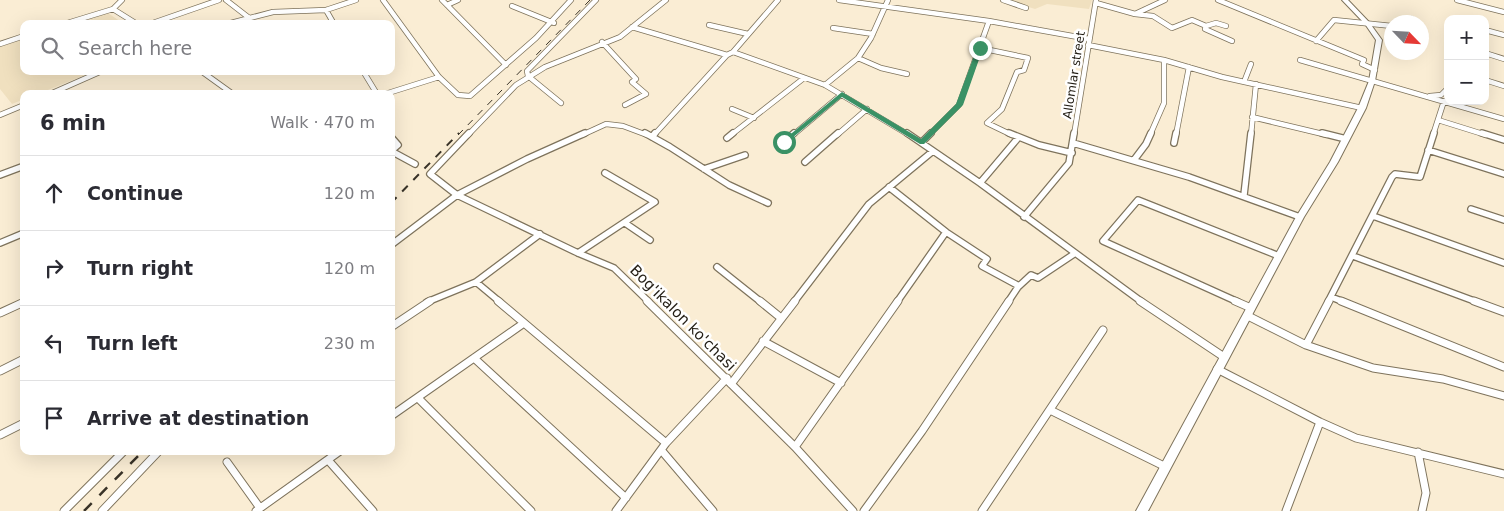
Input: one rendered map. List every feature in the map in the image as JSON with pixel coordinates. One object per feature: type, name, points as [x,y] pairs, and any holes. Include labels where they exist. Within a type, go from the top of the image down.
[{"type":"street","points":[[77,20],[113,9],[122,0]]},
{"type":"street","points":[[162,20],[219,0]]},
{"type":"street","points":[[226,0],[248,17]]},
{"type":"street","points":[[239,20],[273,12],[326,10],[356,0]]},
{"type":"street","points":[[382,0],[439,76],[458,96],[465,97],[470,96],[554,23],[571,0]]},
{"type":"street","points":[[442,0],[506,65]]},
{"type":"street","points":[[447,5],[458,0]]},
{"type":"street","points":[[561,103],[528,76],[527,71],[596,0]]},
{"type":"street","points":[[528,76],[602,42],[620,37],[666,0]]},
{"type":"street","points":[[652,137],[727,55],[733,52],[778,0]]},
{"type":"street","points":[[839,0],[989,21],[1089,40]]},
{"type":"street","points":[[825,85],[858,58],[888,0]]},
{"type":"street","points":[[1003,0],[1026,8]]},
{"type":"street","points":[[1135,14],[1165,0]]},
{"type":"street","points":[[1218,0],[1364,60],[1362,64],[1375,70]]},
{"type":"street","points":[[1142,511],[1224,356],[1362,108],[1375,70],[1379,40],[1367,23],[1345,0]]},
{"type":"street","points":[[1457,0],[1504,12]]},
{"type":"street","points":[[1096,2],[1135,14],[1153,16],[1172,28],[1192,20],[1206,26],[1216,23],[1226,26]]},
{"type":"street","name":"Allomlar street","points":[[1072,153],[1096,2]]},
{"type":"street","points":[[512,6],[554,23]]},
{"type":"street","points":[[113,9],[131,20]]},
{"type":"street","points":[[326,10],[332,20]]},
{"type":"street","points":[[1316,41],[1334,20],[1384,25]]},
{"type":"street","points":[[922,142],[959,105],[989,21]]},
{"type":"street","points":[[709,25],[748,34]]},
{"type":"street","points":[[1206,26],[1205,30],[1232,40]]},
{"type":"street","points":[[632,27],[727,55]]},
{"type":"street","points":[[833,28],[872,34]]},
{"type":"street","points":[[1489,31],[1504,35]]},
{"type":"street","points":[[0,44],[20,37]]},
{"type":"street","points":[[602,42],[636,79],[632,82],[646,94],[625,105]]},
{"type":"street","points":[[1088,45],[1164,60],[1244,82],[1362,108]]},
{"type":"street","points":[[980,48],[1028,58],[1024,70],[1017,72],[1002,109],[987,123],[1018,138],[1051,150],[1072,153],[1069,163],[1024,217]]},
{"type":"street","points":[[733,52],[825,85],[922,142],[1160,315],[1224,356]]},
{"type":"street","points":[[1489,54],[1504,59]]},
{"type":"street","points":[[858,58],[880,68],[907,74]]},
{"type":"street","points":[[1134,160],[1146,144],[1164,103],[1164,60]]},
{"type":"street","points":[[1300,60],[1444,101],[1420,177],[1395,174],[1306,345]]},
{"type":"street","points":[[1244,82],[1251,64]]},
{"type":"street","points":[[1174,143],[1189,67]]},
{"type":"street","points":[[59,90],[93,75]]},
{"type":"street","points":[[207,75],[227,90]]},
{"type":"street","points":[[365,75],[375,90]]},
{"type":"street","points":[[395,91],[439,76]]},
{"type":"street","name":"Bog'ikalon ko'chasi","points":[[528,76],[516,85],[432,169],[430,174],[457,194],[578,253],[614,268],[795,447],[853,511]]},
{"type":"street","points":[[727,138],[804,78]]},
{"type":"street","points":[[1489,81],[1504,86]]},
{"type":"street","points":[[1244,196],[1256,84]]},
{"type":"street","points":[[1427,96],[1441,95],[1444,92]]},
{"type":"street","points":[[784,142],[842,94]]},
{"type":"street","points":[[1457,105],[1504,119]]},
{"type":"street","points":[[0,114],[20,106]]},
{"type":"street","points":[[732,109],[754,118]]},
{"type":"street","points":[[805,162],[867,109]]},
{"type":"street","points":[[1252,117],[1346,139]]},
{"type":"street","points":[[1438,120],[1504,140]]},
{"type":"street","points":[[395,242],[457,194],[527,158],[606,124],[616,124],[634,129],[652,137],[730,186],[768,203]]},
{"type":"street","points":[[980,183],[1018,138]]},
{"type":"street","points":[[1073,143],[1134,160],[1244,196],[1300,217]]},
{"type":"street","points":[[1428,150],[1504,174]]},
{"type":"street","points":[[616,511],[664,447],[729,381],[763,341],[869,204],[933,151]]},
{"type":"street","points":[[395,153],[415,164]]},
{"type":"street","points":[[704,169],[745,155]]},
{"type":"street","points":[[0,175],[20,168]]},
{"type":"street","points":[[578,253],[655,202],[605,174]]},
{"type":"street","points":[[889,187],[946,232],[987,259],[982,266],[1019,286]]},
{"type":"street","points":[[1279,256],[1138,200],[1103,241],[1249,312],[1306,345],[1373,368],[1443,379],[1504,396]]},
{"type":"street","points":[[1472,209],[1504,220]]},
{"type":"street","points":[[1373,216],[1504,263]]},
{"type":"street","points":[[625,223],[650,240]]},
{"type":"street","points":[[795,447],[946,232]]},
{"type":"street","points":[[395,324],[427,302],[476,282],[540,234]]},
{"type":"street","points":[[0,243],[20,235]]},
{"type":"street","points":[[864,511],[922,431],[1019,286],[1032,275],[1038,278],[1074,254]]},
{"type":"street","points":[[1353,256],[1504,312]]},
{"type":"street","points":[[717,267],[781,318]]},
{"type":"street","points":[[476,282],[664,447],[713,511]]},
{"type":"street","points":[[1331,297],[1504,368]]},
{"type":"street","points":[[0,313],[20,304]]},
{"type":"street","points":[[395,413],[524,323]]},
{"type":"street","points":[[982,511],[1103,330]]},
{"type":"street","points":[[763,341],[841,383]]},
{"type":"street","points":[[474,358],[626,498]]},
{"type":"street","points":[[0,371],[20,361]]},
{"type":"street","points":[[1217,369],[1320,422],[1356,438],[1504,474]]},
{"type":"street","points":[[418,398],[531,511]]},
{"type":"street","points":[[1050,410],[1166,467]]},
{"type":"street","points":[[1286,511],[1320,422]]},
{"type":"street","points":[[0,434],[20,424]]},
{"type":"street","points":[[1418,452],[1426,493],[1422,511]]},
{"type":"street","points":[[64,511],[120,455]]},
{"type":"street","points":[[102,511],[155,455]]},
{"type":"street","points":[[227,462],[258,510],[335,455]]},
{"type":"street","points":[[328,460],[373,511]]},
{"type":"shaded area","points":[[1007,0],[1092,0],[1089,9],[1047,4],[1035,9]]},
{"type":"shaded area","points":[[108,13],[118,20],[86,20]]},
{"type":"shaded area","points":[[20,40],[20,75],[85,75],[48,90],[20,90],[20,101],[12,104],[0,89],[0,47]]},
{"type":"railway","points":[[458,135],[590,0]]},
{"type":"railway","points":[[395,199],[459,133]]},
{"type":"railway","points":[[84,511],[139,455]]},
{"type":"route","points":[[784,142],[842,94],[922,142],[959,105],[980,48]]}]
